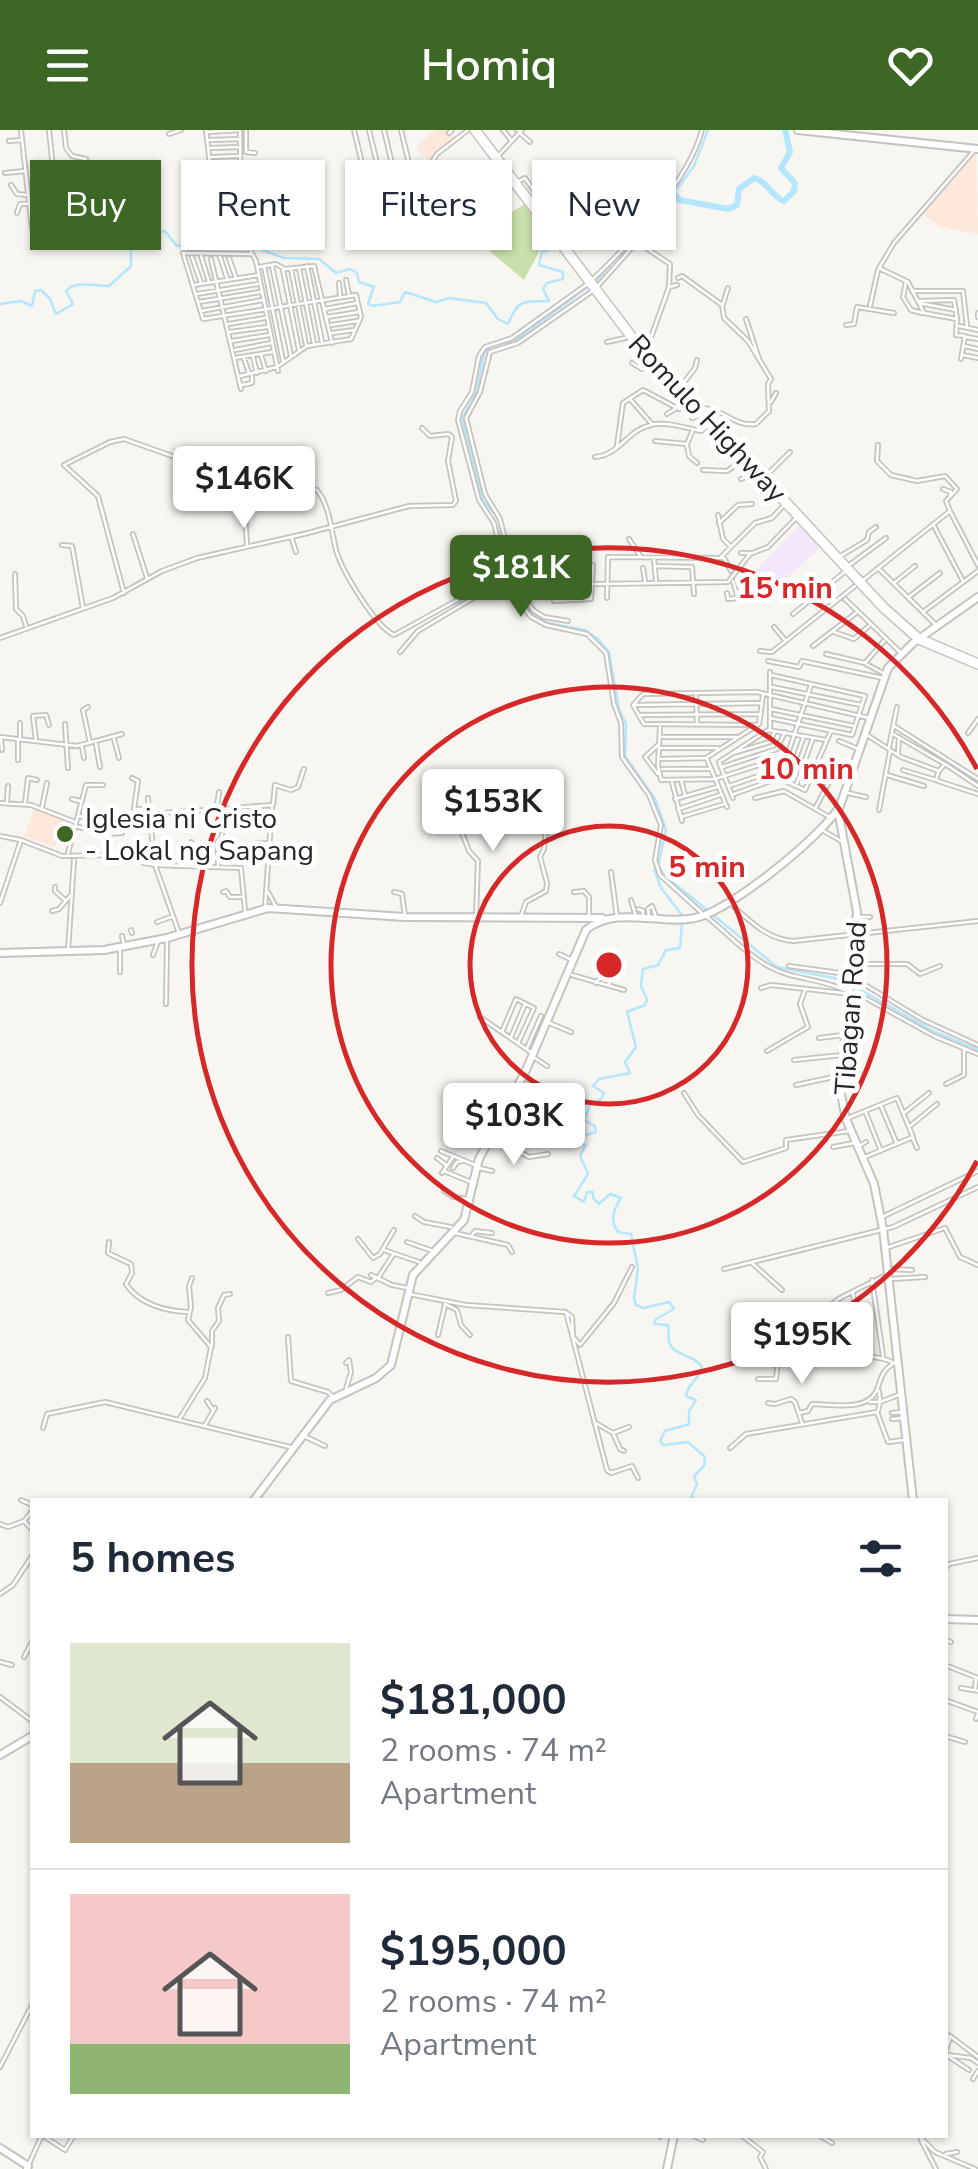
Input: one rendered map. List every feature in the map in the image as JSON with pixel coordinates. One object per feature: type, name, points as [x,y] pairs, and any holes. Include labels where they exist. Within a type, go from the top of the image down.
[{"type":"highway","name":"Romulo Highway","points":[[472,130],[593,288],[696,410],[919,639],[978,664]]},
{"type":"main road","points":[[798,130],[976,146]]},
{"type":"main road","points":[[0,953],[68,953],[122,947],[133,937],[158,940],[265,908],[476,918],[682,918],[708,913],[771,872],[832,818],[846,792],[884,676],[901,653],[978,597]]},
{"type":"main road","name":"Tibagan Road","points":[[838,810],[857,917],[842,1054],[845,1076],[840,1086],[846,1119],[874,1183],[915,1495]]},
{"type":"main road","points":[[256,1498],[333,1398],[376,1378],[390,1365],[408,1291],[422,1264],[464,1220],[477,1166],[534,1055],[544,1019],[582,936],[604,918]]},
{"type":"main road","points":[[948,1619],[978,1620]]},
{"type":"main road","points":[[0,1755],[30,1737]]},
{"type":"main road","points":[[667,2169],[673,2138]]},
{"type":"main road","points":[[0,2148],[28,2168]]},
{"type":"street","points":[[17,213],[17,206],[30,203],[21,130]]},
{"type":"street","points":[[49,130],[52,160]]},
{"type":"street","points":[[64,130],[66,148],[72,156],[86,159]]},
{"type":"street","points":[[169,134],[181,130]]},
{"type":"street","points":[[209,160],[206,131],[242,130]]},
{"type":"street","points":[[240,160],[242,130]]},
{"type":"street","points":[[242,130],[246,152],[255,153]]},
{"type":"street","points":[[354,130],[361,160]]},
{"type":"street","points":[[369,130],[376,160]]},
{"type":"street","points":[[384,130],[391,160]]},
{"type":"street","points":[[401,130],[408,160]]},
{"type":"street","points":[[432,160],[472,130]]},
{"type":"street","points":[[503,130],[513,142]]},
{"type":"street","points":[[702,130],[682,178],[593,288],[512,338],[489,343],[458,420],[479,500],[494,523],[516,598],[531,617],[546,625],[587,634],[606,653],[613,700],[622,724],[622,757],[648,794],[661,825],[655,860],[660,875],[768,966],[818,978],[848,992]]},
{"type":"street","points":[[496,157],[519,131],[530,142]]},
{"type":"street","points":[[207,140],[240,139]]},
{"type":"street","points":[[9,141],[23,140]]},
{"type":"street","points":[[870,308],[885,254],[976,146]]},
{"type":"street","points":[[208,148],[240,147]]},
{"type":"street","points":[[209,156],[240,156]]},
{"type":"street","points":[[4,173],[26,171]]},
{"type":"street","points":[[512,186],[525,178],[532,187]]},
{"type":"street","points":[[11,185],[17,194],[29,195]]},
{"type":"street","points":[[568,622],[544,617],[533,610],[513,572],[502,524],[487,498],[467,414],[480,392],[483,358],[492,350],[518,343],[593,288],[638,242],[670,264],[668,287],[645,352]]},
{"type":"street","points":[[249,250],[259,275],[277,369]]},
{"type":"street","points":[[192,254],[201,284]]},
{"type":"street","points":[[240,376],[277,369],[306,346],[352,339],[360,313],[356,295],[204,319],[182,255],[252,254]]},
{"type":"street","points":[[201,255],[210,282]]},
{"type":"street","points":[[210,256],[241,387],[252,383],[252,355]]},
{"type":"street","points":[[220,256],[227,280]]},
{"type":"street","points":[[228,256],[236,279]]},
{"type":"street","points":[[272,265],[291,356]]},
{"type":"street","points":[[264,266],[283,362]]},
{"type":"street","points":[[307,266],[322,344]]},
{"type":"street","points":[[257,267],[316,268],[332,342]]},
{"type":"street","points":[[299,267],[314,344]]},
{"type":"street","points":[[291,268],[306,346]]},
{"type":"street","points":[[879,268],[906,280],[924,313]]},
{"type":"street","points":[[283,269],[299,350]]},
{"type":"street","points":[[193,286],[259,275]]},
{"type":"street","points":[[678,278],[696,283],[722,305]]},
{"type":"street","points":[[346,280],[349,296]]},
{"type":"street","points":[[339,283],[340,298]]},
{"type":"street","points":[[195,294],[260,284]]},
{"type":"street","points":[[668,287],[677,285]]},
{"type":"street","points":[[728,288],[722,305],[724,318],[748,341],[771,378],[770,403]]},
{"type":"street","points":[[957,319],[910,310],[903,295],[909,289],[963,290],[967,327]]},
{"type":"street","points":[[198,302],[262,292]]},
{"type":"street","points":[[331,293],[332,299]]},
{"type":"street","points":[[708,302],[715,298]]},
{"type":"street","points":[[724,298],[732,298]]},
{"type":"street","points":[[200,311],[263,300]]},
{"type":"street","points":[[917,302],[954,300],[956,335],[978,340]]},
{"type":"street","points":[[917,302],[956,310]]},
{"type":"street","points":[[849,306],[894,313]]},
{"type":"street","points":[[846,325],[854,324],[857,307]]},
{"type":"street","points":[[326,309],[360,313]]},
{"type":"street","points":[[328,326],[366,309]]},
{"type":"street","points":[[327,318],[360,313]]},
{"type":"street","points":[[227,324],[267,318]]},
{"type":"street","points":[[746,320],[759,360]]},
{"type":"street","points":[[958,325],[978,330]]},
{"type":"street","points":[[229,333],[268,326]]},
{"type":"street","points":[[330,334],[355,330]]},
{"type":"street","points":[[231,342],[270,335]]},
{"type":"street","points":[[608,342],[632,336]]},
{"type":"street","points":[[964,336],[961,357],[978,358]]},
{"type":"street","points":[[233,350],[271,344]]},
{"type":"street","points":[[963,346],[978,349]]},
{"type":"street","points":[[236,358],[273,352]]},
{"type":"street","points":[[261,354],[266,372]]},
{"type":"street","points":[[244,356],[253,374]]},
{"type":"street","points":[[263,362],[275,360]]},
{"type":"street","points":[[679,389],[697,360]]},
{"type":"street","points":[[632,364],[646,369],[656,364]]},
{"type":"street","points":[[616,450],[623,403],[642,390],[676,408],[724,411],[748,425],[766,416],[776,393]]},
{"type":"street","points":[[628,398],[652,424]]},
{"type":"street","points":[[667,414],[676,408]]},
{"type":"street","points":[[734,420],[740,414]]},
{"type":"street","points":[[595,456],[610,455],[632,433],[652,424],[704,430],[712,423]]},
{"type":"street","points":[[619,427],[626,429]]},
{"type":"street","points":[[0,638],[124,593],[172,566],[410,506],[456,503],[448,458],[451,436],[430,436],[422,428]]},
{"type":"street","points":[[693,429],[688,454],[697,463]]},
{"type":"street","points":[[714,444],[723,435]]},
{"type":"street","points":[[124,593],[98,496],[64,466],[114,440],[140,443],[229,476],[315,489],[324,500],[343,568],[382,627],[394,635],[525,568],[534,584],[732,580]]},
{"type":"street","points":[[655,442],[687,444]]},
{"type":"street","points":[[878,446],[878,461],[889,473],[921,482],[946,476],[957,488],[946,503],[978,568],[923,612]]},
{"type":"street","points":[[740,479],[760,476],[790,452]]},
{"type":"street","points":[[703,470],[727,471],[745,458]]},
{"type":"street","points":[[943,489],[951,492],[950,497]]},
{"type":"street","points":[[720,558],[754,523],[772,518],[786,502]]},
{"type":"street","points":[[720,523],[738,506],[752,504]]},
{"type":"street","points":[[760,651],[770,653],[950,511]]},
{"type":"street","points":[[245,514],[247,547]]},
{"type":"street","points":[[718,515],[724,539],[732,548]]},
{"type":"street","points":[[740,553],[765,549],[798,516]]},
{"type":"street","points":[[933,525],[964,582]]},
{"type":"street","points":[[838,558],[867,540],[868,533],[876,527]]},
{"type":"street","points":[[133,534],[147,580]]},
{"type":"street","points":[[291,538],[296,552]]},
{"type":"street","points":[[793,614],[886,538]]},
{"type":"street","points":[[629,539],[642,558]]},
{"type":"street","points":[[62,545],[72,546],[83,609]]},
{"type":"street","points":[[727,593],[728,599],[738,598],[733,574],[752,553]]},
{"type":"street","points":[[606,598],[608,557],[720,558],[726,559],[733,574]]},
{"type":"street","points":[[654,558],[656,582]]},
{"type":"street","points":[[655,566],[692,566],[694,594]]},
{"type":"street","points":[[739,566],[746,574]]},
{"type":"street","points":[[894,583],[915,566]]},
{"type":"street","points":[[554,601],[590,600],[593,568],[568,570]]},
{"type":"street","points":[[643,568],[644,582]]},
{"type":"street","points":[[878,568],[937,626]]},
{"type":"street","points":[[908,597],[940,573]]},
{"type":"street","points":[[14,574],[16,609],[26,628]]},
{"type":"street","points":[[400,652],[418,631],[507,575]]},
{"type":"street","points":[[902,591],[903,575]]},
{"type":"street","points":[[842,597],[901,653]]},
{"type":"street","points":[[813,646],[858,612]]},
{"type":"street","points":[[833,631],[856,639],[870,625]]},
{"type":"street","points":[[774,627],[786,641]]},
{"type":"street","points":[[865,663],[886,639]]},
{"type":"street","points":[[826,654],[865,663],[884,676]]},
{"type":"street","points":[[768,661],[798,668],[802,661],[884,676]]},
{"type":"street","points":[[732,753],[771,742],[773,729],[770,718],[770,673],[864,694],[852,736],[770,718]]},
{"type":"street","points":[[780,778],[812,684]]},
{"type":"street","points":[[772,687],[862,705]]},
{"type":"street","points":[[696,693],[702,737]]},
{"type":"street","points":[[634,705],[643,694],[763,694],[870,718]]},
{"type":"street","points":[[658,759],[706,758],[757,725],[763,694]]},
{"type":"street","points":[[634,705],[762,703]]},
{"type":"street","points":[[634,705],[642,723],[660,726],[757,725]]},
{"type":"street","points":[[88,706],[83,710],[100,767]]},
{"type":"street","points":[[879,810],[897,707]]},
{"type":"street","points":[[771,709],[856,726]]},
{"type":"street","points":[[638,716],[761,714]]},
{"type":"street","points":[[36,742],[33,716],[48,715],[49,726]]},
{"type":"street","points":[[968,733],[978,719]]},
{"type":"street","points":[[18,760],[20,723]]},
{"type":"street","points":[[65,724],[68,768]]},
{"type":"street","points":[[660,726],[661,780],[715,779],[787,756]]},
{"type":"street","points":[[894,726],[978,778]]},
{"type":"street","points":[[826,740],[773,729],[718,762],[733,796],[780,778],[806,788],[831,731]]},
{"type":"street","points":[[720,768],[777,750],[786,731]]},
{"type":"street","points":[[2,750],[0,737],[82,746],[122,734]]},
{"type":"street","points":[[865,734],[898,755],[939,771]]},
{"type":"street","points":[[892,734],[978,786]]},
{"type":"street","points":[[788,781],[805,735]]},
{"type":"street","points":[[898,755],[900,736]]},
{"type":"street","points":[[113,737],[118,758]]},
{"type":"street","points":[[660,737],[739,737]]},
{"type":"street","points":[[796,786],[814,737]]},
{"type":"street","points":[[839,741],[860,749]]},
{"type":"street","points":[[82,746],[84,758]]},
{"type":"street","points":[[659,772],[645,757],[659,746],[722,748]]},
{"type":"street","points":[[672,780],[681,819],[726,805],[706,758]]},
{"type":"street","points":[[936,780],[944,764]]},
{"type":"street","points":[[659,772],[710,768]]},
{"type":"street","points":[[729,786],[783,768]]},
{"type":"street","points":[[265,908],[275,786],[291,790],[298,787],[304,769]]},
{"type":"street","points":[[903,770],[978,794]]},
{"type":"street","points":[[886,774],[924,786]]},
{"type":"street","points":[[25,804],[28,778],[37,780]]},
{"type":"street","points":[[132,778],[138,781],[134,809],[272,805]]},
{"type":"street","points":[[815,808],[831,778]]},
{"type":"street","points":[[682,780],[685,796]]},
{"type":"street","points":[[691,780],[694,794]]},
{"type":"street","points":[[701,780],[704,791]]},
{"type":"street","points":[[42,809],[47,783]]},
{"type":"street","points":[[67,856],[86,785],[104,785]]},
{"type":"street","points":[[7,803],[8,786]]},
{"type":"street","points":[[675,800],[718,786]]},
{"type":"street","points":[[755,798],[782,790],[832,818]]},
{"type":"street","points":[[19,791],[26,791]]},
{"type":"street","points":[[216,808],[220,792]]},
{"type":"street","points":[[846,792],[866,796]]},
{"type":"street","points":[[678,808],[722,794]]},
{"type":"street","points":[[476,918],[478,861],[462,833],[473,827],[478,815],[473,812],[475,809],[487,808],[501,796]]},
{"type":"street","points":[[148,798],[155,865],[179,934]]},
{"type":"street","points":[[72,799],[81,803]]},
{"type":"street","points":[[0,803],[25,804],[106,834],[122,834]]},
{"type":"street","points":[[78,815],[104,823]]},
{"type":"street","points":[[521,917],[526,902],[546,891],[548,882],[540,857],[547,819]]},
{"type":"street","points":[[218,867],[222,834]]},
{"type":"street","points":[[817,835],[845,842]]},
{"type":"street","points":[[0,837],[67,856],[106,855],[155,865],[242,870],[245,914]]},
{"type":"street","points":[[0,902],[20,840]]},
{"type":"street","points":[[187,866],[191,842]]},
{"type":"street","points":[[252,844],[269,844]]},
{"type":"street","points":[[68,953],[74,856]]},
{"type":"street","points":[[611,872],[617,918]]},
{"type":"street","points":[[55,887],[61,899],[66,900]]},
{"type":"street","points":[[268,891],[277,908]]},
{"type":"street","points":[[574,892],[584,891],[589,897],[589,918]]},
{"type":"street","points":[[223,892],[230,897],[244,896]]},
{"type":"street","points":[[394,892],[402,894],[405,917]]},
{"type":"street","points":[[52,911],[71,895]]},
{"type":"street","points":[[631,900],[646,918]]},
{"type":"street","points":[[727,902],[777,938],[806,940],[978,921]]},
{"type":"street","points":[[638,909],[646,918]]},
{"type":"street","points":[[158,922],[172,916]]},
{"type":"street","points":[[857,917],[870,917]]},
{"type":"street","points":[[120,972],[122,936]]},
{"type":"street","points":[[166,1004],[167,938]]},
{"type":"street","points":[[153,955],[158,940]]},
{"type":"street","points":[[559,954],[571,960]]},
{"type":"street","points":[[602,964],[612,976],[608,985]]},
{"type":"street","points":[[852,964],[907,964],[920,974],[940,966]]},
{"type":"street","points":[[789,966],[851,975],[976,1049]]},
{"type":"street","points":[[596,983],[607,969]]},
{"type":"street","points":[[566,972],[624,990]]},
{"type":"street","points":[[760,988],[806,988],[860,995],[934,1036],[964,1049],[976,1049]]},
{"type":"street","points":[[767,1051],[808,1027],[800,1004],[806,988]]},
{"type":"street","points":[[502,1032],[516,999],[534,1008],[518,1044]]},
{"type":"street","points":[[510,1038],[525,1004]]},
{"type":"street","points":[[480,1017],[547,1066]]},
{"type":"street","points":[[544,1019],[571,1032]]},
{"type":"street","points":[[550,1036],[555,1025]]},
{"type":"street","points":[[819,1038],[844,1035]]},
{"type":"street","points":[[946,1084],[964,1075],[964,1049]]},
{"type":"street","points":[[794,1060],[842,1054]]},
{"type":"street","points":[[524,1075],[536,1086]]},
{"type":"street","points":[[796,1085],[845,1076]]},
{"type":"street","points":[[516,1089],[527,1094]]},
{"type":"street","points":[[684,1093],[698,1115],[743,1162],[786,1148],[787,1140],[850,1130]]},
{"type":"street","points":[[903,1114],[929,1093]]},
{"type":"street","points":[[458,1094],[523,1121],[526,1105]]},
{"type":"street","points":[[846,1119],[896,1098],[917,1148]]},
{"type":"street","points":[[908,1126],[937,1104]]},
{"type":"street","points":[[881,1105],[897,1144]]},
{"type":"street","points":[[866,1112],[882,1150]]},
{"type":"street","points":[[491,1136],[528,1158],[548,1154]]},
{"type":"street","points":[[862,1158],[913,1138]]},
{"type":"street","points":[[833,1147],[866,1142]]},
{"type":"street","points":[[441,1151],[492,1172]]},
{"type":"street","points":[[445,1170],[454,1156]]},
{"type":"street","points":[[437,1158],[445,1170],[472,1182]]},
{"type":"street","points":[[453,1168],[464,1160]]},
{"type":"street","points":[[880,1218],[978,1170]]},
{"type":"street","points":[[724,1269],[882,1229],[978,1187]]},
{"type":"street","points":[[444,1191],[452,1197],[469,1199]]},
{"type":"street","points":[[415,1216],[508,1246],[512,1252]]},
{"type":"street","points":[[884,1248],[945,1228],[960,1257],[978,1265]]},
{"type":"street","points":[[358,1239],[372,1258],[383,1249],[394,1230]]},
{"type":"street","points":[[471,1236],[475,1231],[492,1232]]},
{"type":"street","points":[[108,1242],[108,1253],[130,1264],[128,1289],[149,1304],[170,1312],[189,1312]]},
{"type":"street","points":[[408,1242],[435,1251]]},
{"type":"street","points":[[383,1249],[422,1264]]},
{"type":"street","points":[[328,1293],[341,1290],[358,1278],[371,1282],[395,1254]]},
{"type":"street","points":[[750,1262],[782,1290]]},
{"type":"street","points":[[444,1303],[566,1312],[572,1317],[573,1337],[580,1345],[614,1303],[632,1267]]},
{"type":"street","points":[[758,1378],[776,1379],[780,1345],[853,1290],[872,1280],[912,1270]]},
{"type":"street","points":[[887,1275],[924,1277]]},
{"type":"street","points":[[374,1277],[457,1310],[461,1325],[470,1335]]},
{"type":"street","points":[[192,1278],[188,1286],[190,1323],[212,1348]]},
{"type":"street","points":[[872,1280],[884,1358]]},
{"type":"street","points":[[853,1290],[861,1358]]},
{"type":"street","points":[[180,1420],[205,1378],[218,1308],[224,1295],[230,1294]]},
{"type":"street","points":[[438,1336],[444,1303]]},
{"type":"street","points":[[834,1304],[841,1349],[861,1358],[895,1362],[882,1374],[868,1402]]},
{"type":"street","points":[[566,1312],[608,1471],[632,1466],[638,1478]]},
{"type":"street","points":[[815,1318],[816,1335]]},
{"type":"street","points":[[288,1336],[291,1381],[328,1392],[333,1398]]},
{"type":"street","points":[[346,1363],[349,1360],[351,1365],[346,1391]]},
{"type":"street","points":[[878,1386],[877,1412],[888,1442],[908,1440]]},
{"type":"street","points":[[799,1414],[808,1411],[812,1404],[880,1402],[902,1394]]},
{"type":"street","points":[[768,1403],[791,1400],[804,1424]]},
{"type":"street","points":[[204,1426],[214,1410],[207,1401]]},
{"type":"street","points":[[43,1428],[47,1414],[105,1402],[296,1448]]},
{"type":"street","points":[[856,1404],[857,1416]]},
{"type":"street","points":[[730,1448],[746,1434],[877,1412]]},
{"type":"street","points":[[892,1413],[905,1415]]},
{"type":"street","points":[[892,1419],[905,1415]]},
{"type":"street","points":[[593,1421],[613,1433],[624,1451]]},
{"type":"street","points":[[613,1433],[629,1427]]},
{"type":"street","points":[[305,1436],[325,1446]]},
{"type":"street","points":[[22,1500],[30,1506]]},
{"type":"street","points":[[0,1524],[8,1527],[24,1521],[30,1511]]},
{"type":"street","points":[[24,1521],[30,1528]]},
{"type":"street","points":[[948,1565],[978,1558]]},
{"type":"street","points":[[0,1594],[13,1584],[30,1559]]},
{"type":"street","points":[[24,1656],[30,1646]]},
{"type":"street","points":[[0,1662],[12,1665]]},
{"type":"street","points":[[948,1666],[977,1677],[976,1691],[961,1688]]},
{"type":"street","points":[[0,1697],[30,1720]]},
{"type":"street","points":[[948,1701],[977,1715]]},
{"type":"street","points":[[948,1737],[965,1742]]},
{"type":"street","points":[[0,2067],[30,2009]]},
{"type":"street","points":[[948,2045],[950,2036],[978,2057]]},
{"type":"street","points":[[948,2054],[978,2063]]},
{"type":"street","points":[[948,2055],[969,2070]]},
{"type":"street","points":[[973,2080],[978,2070]]},
{"type":"street","points":[[28,2168],[41,2138]]},
{"type":"street","points":[[46,2138],[64,2150],[72,2138]]},
{"type":"street","points":[[698,2138],[702,2140]]},
{"type":"street","points":[[746,2138],[763,2152],[760,2157],[766,2169]]},
{"type":"street","points":[[825,2138],[832,2142]]},
{"type":"street","points":[[920,2138],[975,2169]]},
{"type":"street","points":[[920,2138],[936,2169]]},
{"type":"street","points":[[945,2155],[957,2152]]},
{"type":"shaded area","points":[[434,130],[447,130],[455,137],[430,160],[416,148]]},
{"type":"shaded area","points":[[976,154],[978,234],[939,227],[923,213]]},
{"type":"shaded area","points":[[801,524],[823,545],[764,599],[746,580]]},
{"type":"shaded area","points":[[35,808],[65,819],[55,847],[24,836]]},
{"type":"green space","points":[[526,203],[532,211],[532,250],[540,250],[524,280],[488,250],[512,250],[512,212]]},
{"type":"waterway","points":[[509,572],[499,520],[482,498],[462,418],[476,393],[484,354],[490,346],[515,341],[597,280],[680,185],[694,166],[708,130]]},
{"type":"waterway","points":[[676,196],[679,200],[729,209],[737,205],[739,189],[754,178],[784,201],[794,191],[795,183],[781,168],[790,152],[785,130]]},
{"type":"waterway","points":[[0,304],[21,301],[32,306],[35,291],[41,290],[56,314],[73,304],[66,291],[70,288],[109,286],[131,266],[126,233],[148,236],[165,231],[176,245],[199,250],[220,244],[233,249],[249,245],[284,258],[319,259],[336,273],[350,269],[357,273],[359,282],[374,287],[368,304],[372,306],[400,302],[405,292],[436,302],[449,298],[486,303],[498,319],[508,324],[519,305],[549,301],[543,289],[547,283],[563,279],[563,272],[539,265],[542,252],[549,250]]},
{"type":"waterway","points":[[511,577],[531,613],[548,623],[585,630],[609,652],[619,709],[626,724],[625,756],[655,799],[666,830],[658,866],[664,875],[777,967],[844,980]]},
{"type":"waterway","points":[[654,869],[661,888],[682,915]]},
{"type":"waterway","points":[[682,923],[680,948],[666,950],[658,965],[643,969],[645,1005],[627,1012],[636,1047],[625,1062],[630,1073],[599,1079],[593,1086],[604,1093],[591,1103],[584,1120],[595,1126],[596,1132],[577,1138],[577,1142],[586,1145],[580,1156],[588,1174],[574,1196],[584,1202],[587,1192],[593,1192],[599,1204],[610,1194],[621,1198],[613,1219],[618,1232],[631,1234],[638,1268],[636,1305],[644,1308],[669,1302],[674,1309],[654,1324],[668,1325],[671,1347],[702,1367],[686,1396],[696,1400],[689,1411],[689,1424],[665,1431],[660,1441],[663,1445],[688,1442],[705,1457],[704,1466],[694,1476],[697,1485],[692,1498]]},
{"type":"waterway","points":[[859,989],[935,1032],[978,1049]]},
{"type":"place","name":"Iglesia ni Cristo - Lokal ng Sapang","points":[[65,834]]}]
